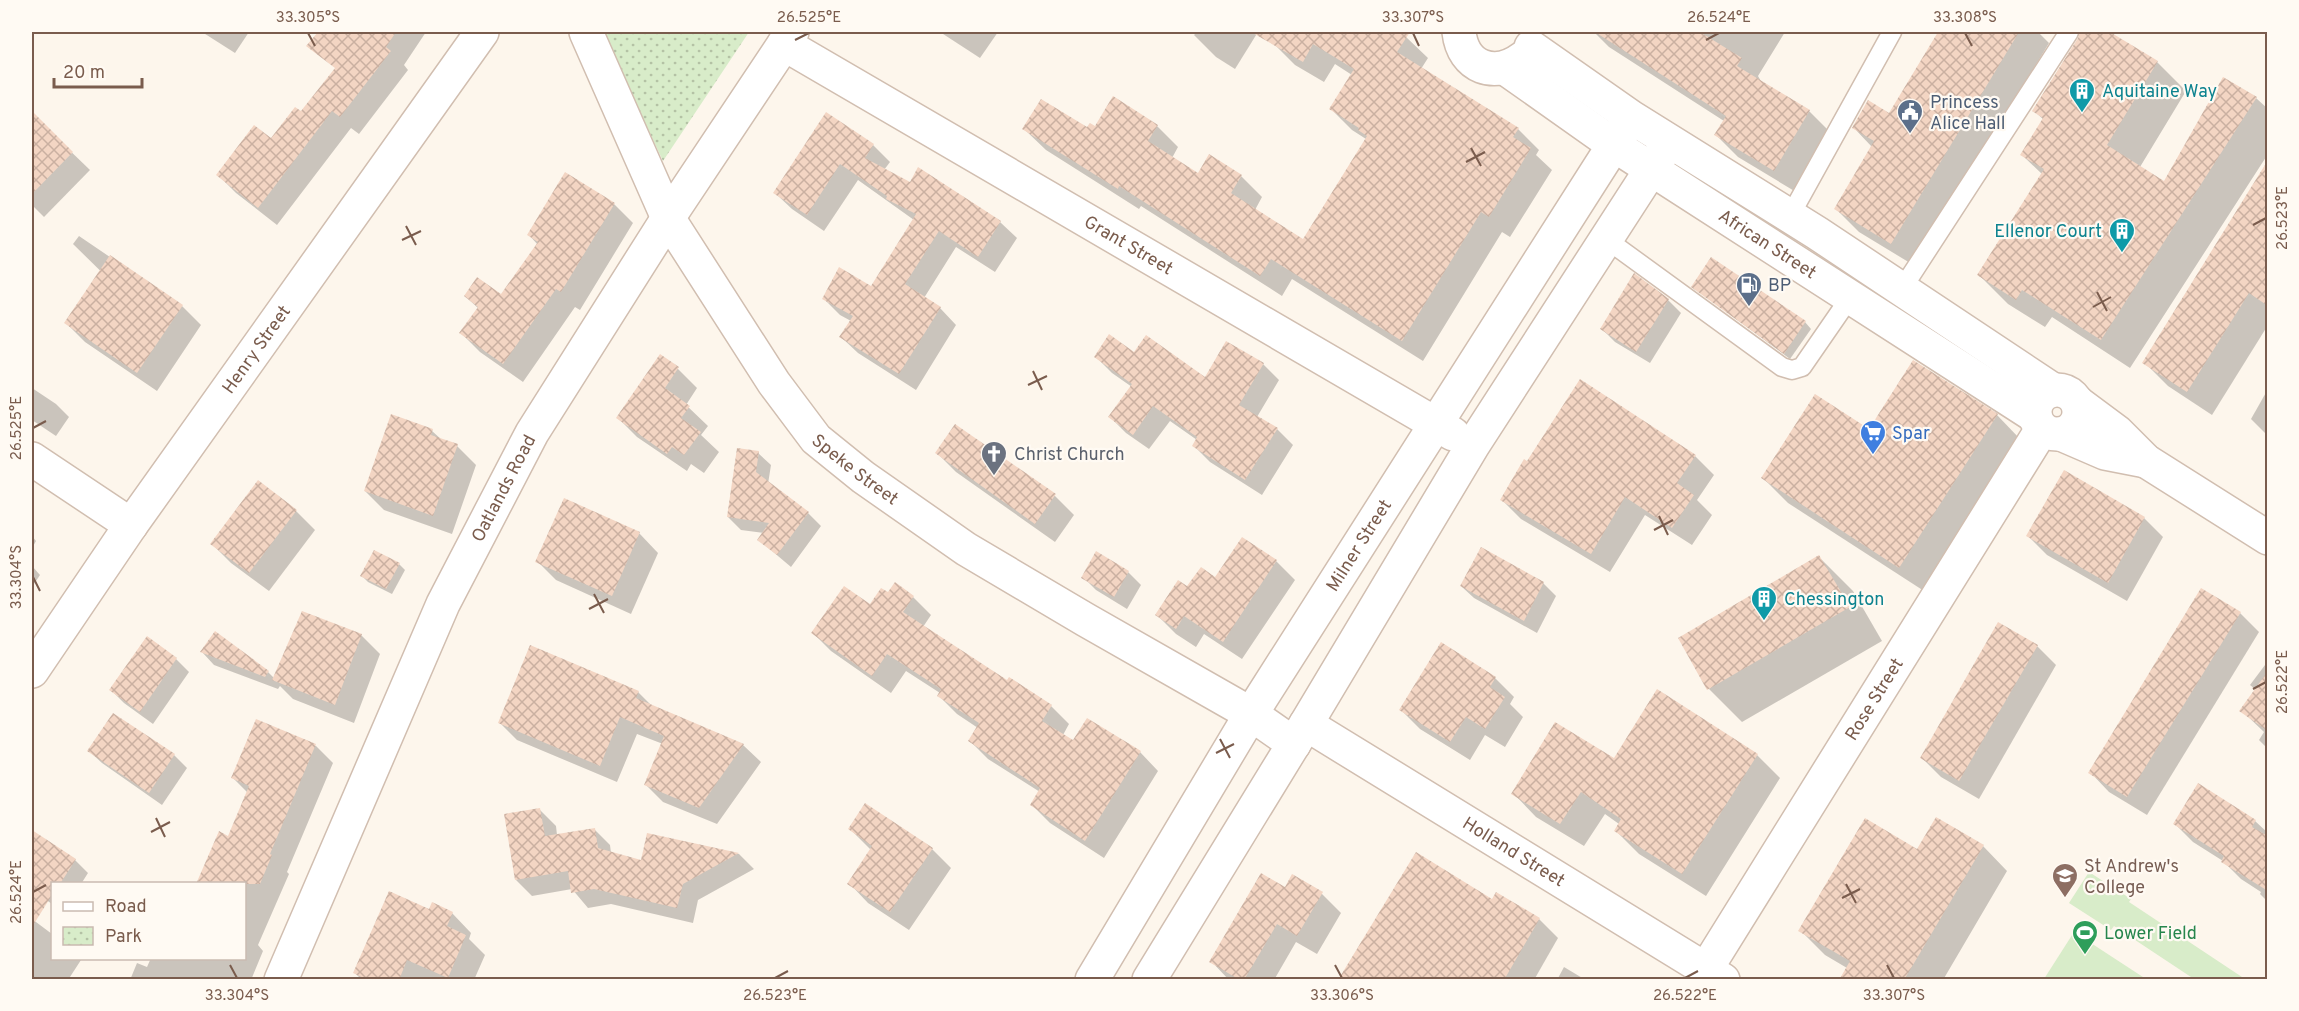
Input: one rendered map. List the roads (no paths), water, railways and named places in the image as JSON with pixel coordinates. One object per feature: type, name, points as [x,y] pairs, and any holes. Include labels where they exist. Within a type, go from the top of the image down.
[{"type":"street","name":"Henry Street","points":[[32,671],[131,525],[482,32]]},
{"type":"street","name":"Speke Street","points":[[586,32],[668,218],[774,383],[816,439],[863,477],[966,549],[1251,714],[1300,734]]},
{"type":"street","points":[[1454,35],[1466,54],[1475,63],[1488,68],[1513,66],[1524,58],[1532,39]]},
{"type":"street","name":"Oatlands Road","points":[[281,980],[443,604],[532,433],[668,218],[788,38]]},
{"type":"street","name":"Grant Street","points":[[788,38],[1473,446]]},
{"type":"street","name":"African Street","points":[[1532,39],[1631,117],[1902,289],[2054,414]]},
{"type":"street","name":"African Street","points":[[1505,68],[1614,145],[1851,296],[2054,414],[2117,432],[2146,461],[2268,538]]},
{"type":"street","name":"Milner Street","points":[[1092,980],[1251,714],[1631,117]]},
{"type":"street","points":[[1149,980],[1473,446],[1669,141]]},
{"type":"street","name":"Rose Street","points":[[1714,974],[2054,414]]},
{"type":"street","points":[[32,459],[131,525]]},
{"type":"street","name":"Holland Street","points":[[1300,734],[1714,974]]},
{"type":"lane","points":[[1790,216],[1892,32]]},
{"type":"lane","points":[[1902,289],[2069,32]]},
{"type":"lane","points":[[1606,239],[1782,367],[1792,370],[1802,367],[1851,296]]},
{"type":"place","name":"Aquitaine Way","points":[[2082,114]]},
{"type":"place","name":"Princess Alice Hall","points":[[1910,135]]},
{"type":"place","name":"Ellenor Court","points":[[2122,254]]},
{"type":"place","name":"BP","points":[[1749,308]]},
{"type":"place","name":"Spar","points":[[1873,456]]},
{"type":"place","name":"Christ Church","points":[[994,477]]},
{"type":"place","name":"Chessington","points":[[1764,622]]},
{"type":"place","name":"St Andrew's College","points":[[2065,899]]},
{"type":"place","name":"Lower Field","points":[[2085,956]]}]
